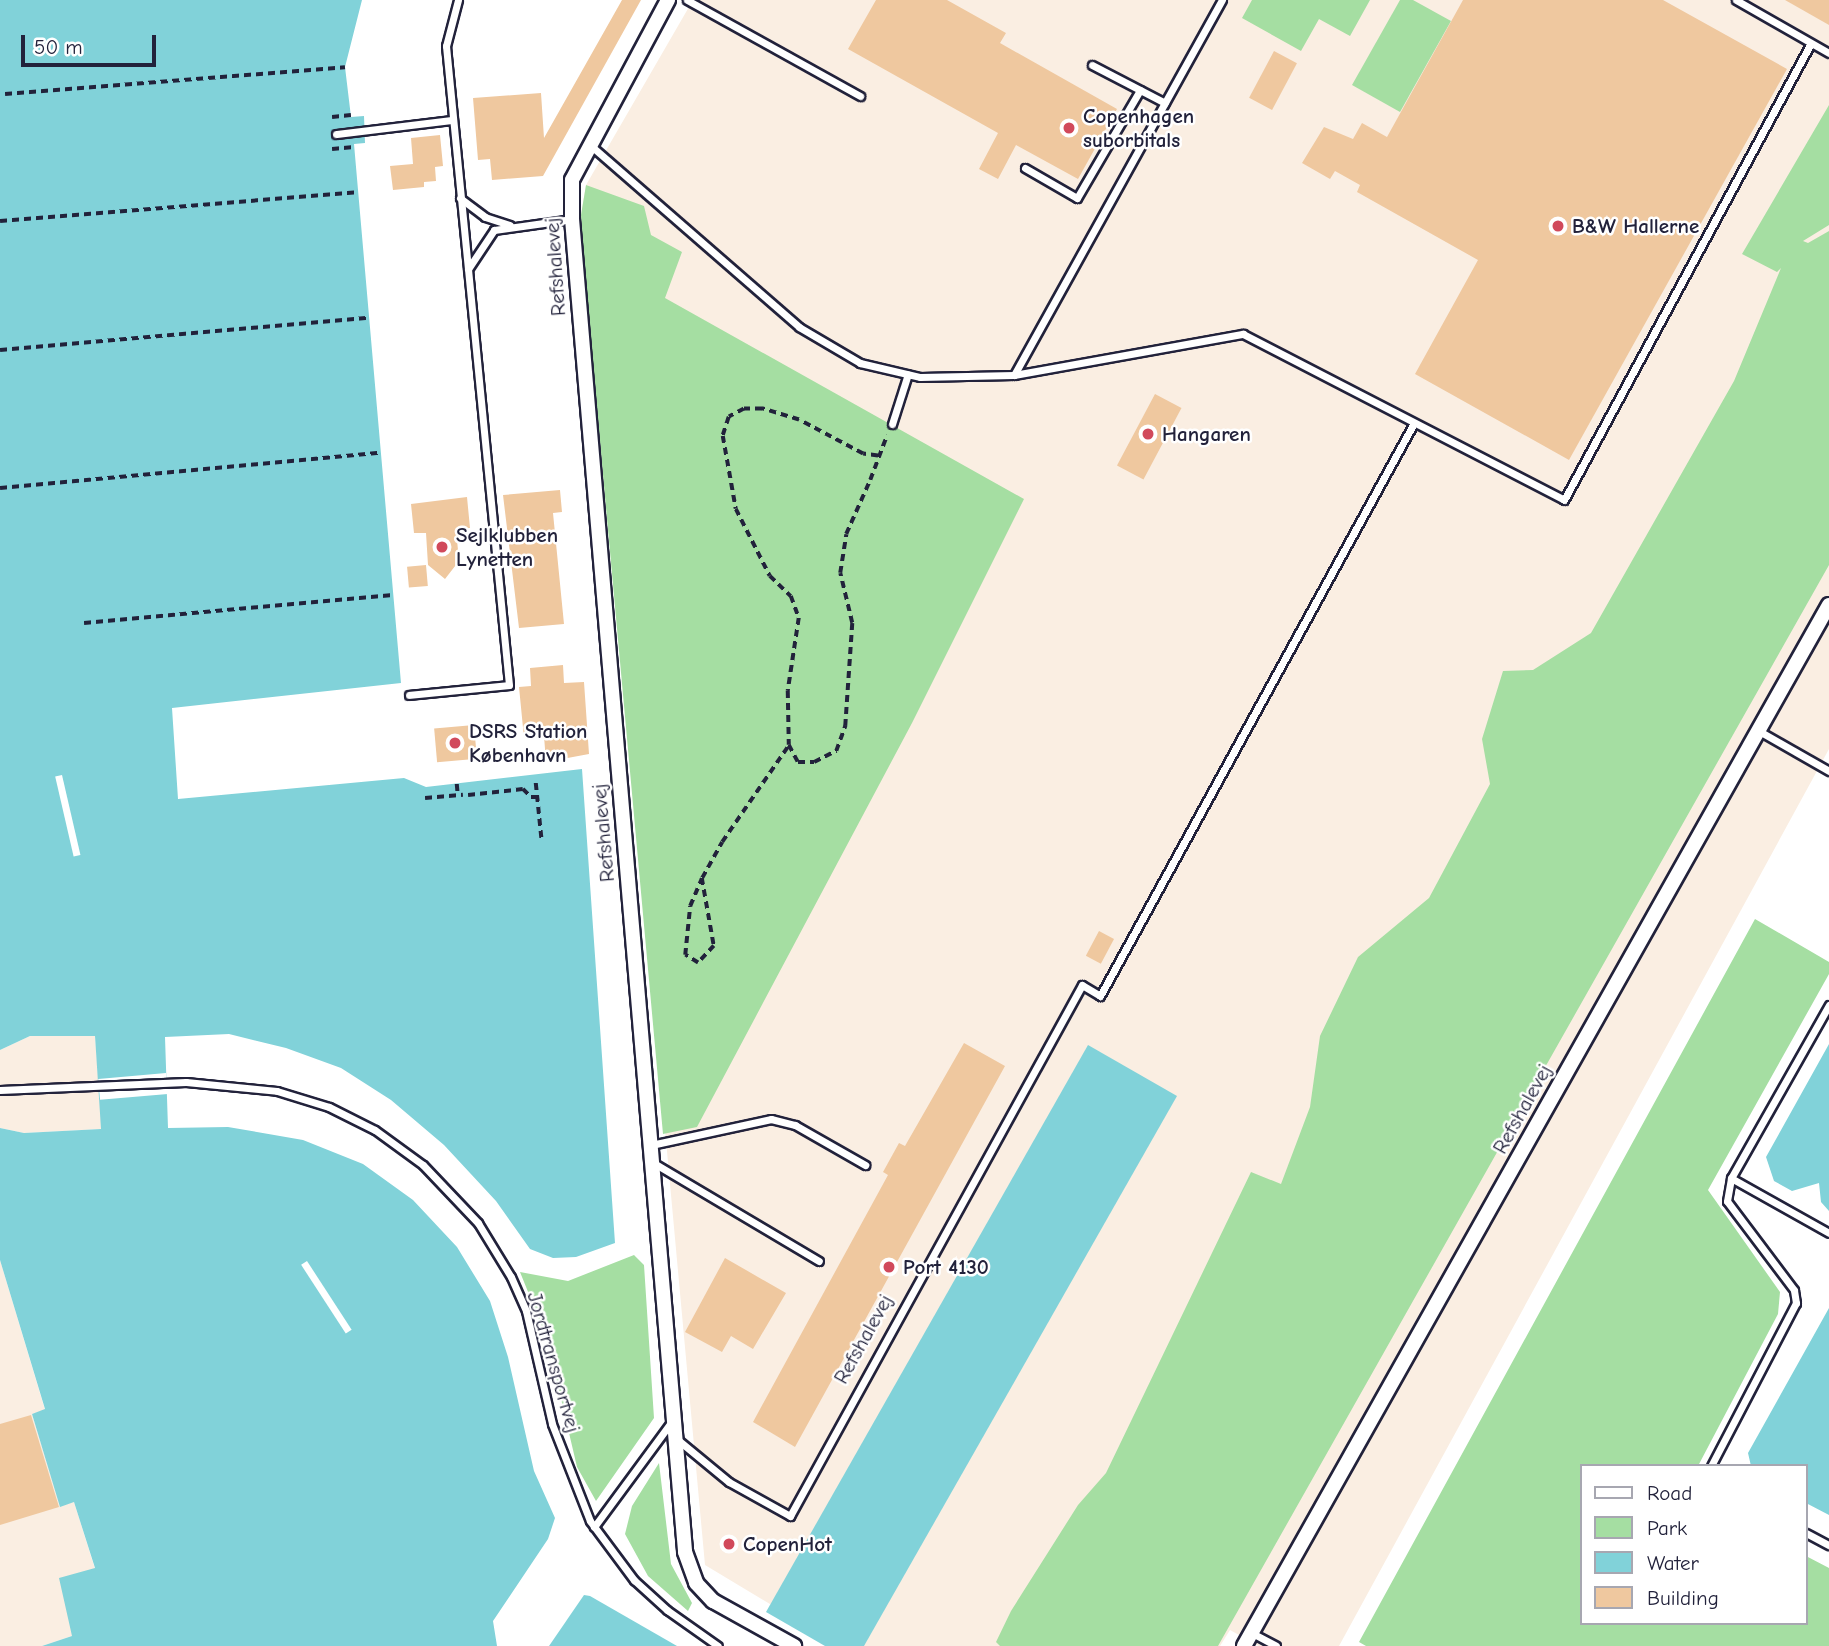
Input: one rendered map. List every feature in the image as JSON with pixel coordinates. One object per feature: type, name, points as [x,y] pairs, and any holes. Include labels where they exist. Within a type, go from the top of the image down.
[{"type":"street","name":"Refshalevej","points":[[668,0],[572,180],[572,219],[685,1552],[696,1583],[713,1601],[794,1646]]},
{"type":"street","name":"Refshalevej","points":[[1248,1639],[1829,606]]},
{"type":"lane","points":[[409,695],[509,685],[446,46],[458,0]]},
{"type":"lane","points":[[687,0],[860,96]]},
{"type":"lane","points":[[1014,375],[1222,0]]},
{"type":"lane","points":[[1736,0],[1829,53]]},
{"type":"lane","points":[[589,145],[799,327],[860,363],[908,374],[1014,375],[1243,334],[1564,500],[1811,43]]},
{"type":"lane","points":[[1092,65],[1165,103]]},
{"type":"lane","points":[[1025,169],[1077,198],[1140,90]]},
{"type":"lane","points":[[336,134],[452,120]]},
{"type":"lane","points":[[460,198],[485,217],[510,225]]},
{"type":"lane","points":[[468,270],[483,242],[494,230],[510,225],[572,219]]},
{"type":"lane","points":[[892,424],[908,374]]},
{"type":"lane","name":"Refshalevej","points":[[675,1437],[729,1482],[790,1516],[1082,985],[1100,996],[1414,422]]},
{"type":"lane","points":[[1759,731],[1829,771]]},
{"type":"lane","points":[[1712,1464],[1796,1303],[1794,1290],[1727,1201],[1731,1178],[1829,1005]]},
{"type":"lane","name":"Jordtransportvej","points":[[0,1090],[221,1083],[277,1091],[329,1107],[375,1130],[446,1186],[478,1223],[516,1289],[526,1311],[552,1424],[572,1483],[594,1527],[634,1580],[667,1610],[718,1646]]},
{"type":"lane","points":[[650,1145],[771,1119],[795,1125],[865,1165]]},
{"type":"lane","points":[[651,1161],[819,1261]]},
{"type":"lane","points":[[1731,1178],[1829,1233]]},
{"type":"lane","points":[[594,1527],[673,1420]]},
{"type":"lane","points":[[1808,1534],[1829,1545]]},
{"type":"lane","name":"Refshalevej","points":[[1248,1639],[1276,1646]]},
{"type":"path","points":[[5,94],[345,67]]},
{"type":"path","points":[[331,117],[351,115]]},
{"type":"path","points":[[332,149],[354,147]]},
{"type":"path","points":[[0,220],[357,192]]},
{"type":"path","points":[[0,350],[369,318]]},
{"type":"path","points":[[878,456],[863,454],[799,420],[762,409],[744,409],[729,417],[723,436],[736,509],[770,576],[791,596],[799,618],[788,691],[789,745],[798,762],[814,762],[836,751],[845,726],[852,623],[840,573],[846,534],[892,424]]},
{"type":"path","points":[[0,488],[379,453]]},
{"type":"path","points":[[84,623],[393,595]]},
{"type":"path","points":[[702,878],[713,946],[698,963],[685,955],[684,938],[702,878],[789,745]]},
{"type":"path","points":[[457,783],[463,795]]},
{"type":"path","points":[[536,783],[542,842]]},
{"type":"path","points":[[425,798],[523,789],[531,797],[537,797]]},
{"type":"shaded area","points":[[693,0],[1829,0],[1829,749],[1339,1646],[1259,1646],[1230,1630],[1220,1646],[840,1646],[705,1565],[581,215],[586,185]]},
{"type":"shaded area","points":[[30,1036],[95,1036],[102,1129],[24,1133],[0,1128],[0,1050]]},
{"type":"shaded area","points":[[0,1260],[45,1410],[32,1414],[60,1506],[74,1502],[95,1569],[72,1636],[42,1646],[0,1646]]},
{"type":"green space","points":[[1252,0],[1370,0],[1350,36],[1319,19],[1301,51],[1242,18]]},
{"type":"green space","points":[[1400,0],[1413,0],[1451,21],[1400,112],[1352,85]]},
{"type":"green space","points":[[1829,105],[1829,225],[1803,241],[1808,243],[1829,231],[1829,565],[1218,1646],[1000,1646],[996,1642],[1011,1611],[1078,1505],[1106,1473],[1251,1172],[1281,1184],[1310,1107],[1320,1036],[1358,957],[1429,898],[1490,784],[1482,739],[1503,671],[1533,670],[1591,633],[1734,381],[1781,268],[1777,272],[1742,254]]},
{"type":"green space","points":[[586,185],[644,206],[651,235],[682,252],[665,298],[1024,499],[912,723],[697,1127],[663,1134],[583,255],[581,215]]},
{"type":"green space","points":[[1755,919],[1829,962],[1829,974],[1708,1190],[1780,1292],[1778,1314],[1699,1464],[1580,1464],[1580,1625],[1808,1625],[1808,1557],[1829,1568],[1829,1646],[1366,1646],[1359,1642]]},
{"type":"green space","points":[[634,1255],[644,1265],[654,1418],[596,1501],[577,1467],[547,1339],[520,1272],[568,1281]]},
{"type":"green space","points":[[659,1463],[671,1564],[692,1603],[688,1611],[648,1576],[625,1534],[632,1506]]},
{"type":"water","points":[[0,0],[362,0],[345,67],[351,117],[364,116],[365,143],[354,144],[401,683],[172,708],[178,799],[404,778],[426,787],[582,769],[615,1243],[576,1257],[553,1258],[530,1249],[496,1201],[444,1145],[391,1100],[341,1068],[286,1048],[229,1034],[165,1037],[168,1128],[228,1127],[303,1140],[363,1164],[413,1200],[457,1247],[490,1301],[508,1357],[534,1471],[555,1518],[548,1539],[493,1621],[497,1646],[42,1646],[72,1636],[59,1578],[95,1568],[74,1502],[60,1507],[32,1414],[45,1409],[0,1260],[0,1128],[24,1133],[101,1129],[95,1036],[30,1036],[0,1050]]},
{"type":"water","points":[[1829,1044],[1829,1211],[1821,1202],[1819,1183],[1792,1191],[1774,1181],[1766,1157]]},
{"type":"water","points":[[1088,1045],[1177,1096],[864,1646],[825,1646],[766,1612]]},
{"type":"water","points":[[1829,1308],[1829,1515],[1808,1504],[1808,1464],[1751,1464],[1748,1453]]},
{"type":"water","points":[[584,1595],[590,1596],[677,1646],[549,1646]]},
{"type":"pier","points":[[62,775],[80,855],[74,856],[55,777]]},
{"type":"pier","points":[[166,1073],[168,1094],[100,1100],[98,1079]]},
{"type":"pier","points":[[307,1261],[352,1330],[346,1334],[301,1265]]},
{"type":"building","points":[[622,0],[641,0],[543,176],[492,180],[490,159],[478,160],[473,98],[541,93],[544,138]]},
{"type":"building","points":[[876,0],[947,0],[1006,33],[1000,43],[1117,109],[1078,179],[1016,145],[998,179],[979,169],[998,133],[848,49]]},
{"type":"building","name":"B&W Hallerne","points":[[1463,0],[1663,0],[1787,69],[1569,460],[1415,374],[1478,260],[1357,192],[1360,185],[1335,171],[1330,179],[1302,163],[1324,127],[1353,139],[1362,123],[1387,137]]},
{"type":"building","points":[[1785,0],[1829,0],[1829,25]]},
{"type":"building","points":[[1274,51],[1297,63],[1272,110],[1249,98]]},
{"type":"building","points":[[440,135],[443,166],[435,167],[436,181],[424,182],[424,187],[393,190],[390,166],[413,164],[411,138]]},
{"type":"building","points":[[1155,394],[1181,408],[1143,480],[1117,466]]},
{"type":"building","points":[[560,490],[562,512],[553,513],[564,624],[519,628],[503,495]]},
{"type":"building","name":"Sejlklubben Lynetten","points":[[467,497],[470,528],[456,529],[459,561],[445,579],[428,565],[426,533],[414,533],[411,504]]},
{"type":"building","points":[[426,565],[428,586],[409,588],[407,567]]},
{"type":"building","points":[[563,665],[564,683],[584,682],[589,754],[546,762],[544,736],[524,738],[519,687],[531,686],[530,668]]},
{"type":"building","name":"DSRS Station København","points":[[474,725],[477,759],[437,762],[434,728]]},
{"type":"building","points":[[1099,931],[1114,939],[1101,964],[1086,956]]},
{"type":"building","points":[[964,1043],[1005,1066],[795,1447],[753,1422],[888,1175],[883,1172],[899,1143],[905,1146]]},
{"type":"building","points":[[725,1258],[786,1293],[753,1349],[731,1336],[722,1352],[685,1332]]},
{"type":"building","points":[[31,1415],[59,1507],[0,1525],[0,1424]]},
{"type":"place","name":"Copenhagen suborbitals","points":[[1069,128]]},
{"type":"place","name":"B&W Hallerne","points":[[1558,226]]},
{"type":"place","name":"Hangaren","points":[[1148,434]]},
{"type":"place","name":"Sejlklubben Lynetten","points":[[442,547]]},
{"type":"place","name":"DSRS Station København","points":[[455,743]]},
{"type":"place","name":"Port 4130","points":[[889,1267]]},
{"type":"place","name":"CopenHot","points":[[729,1544]]}]
